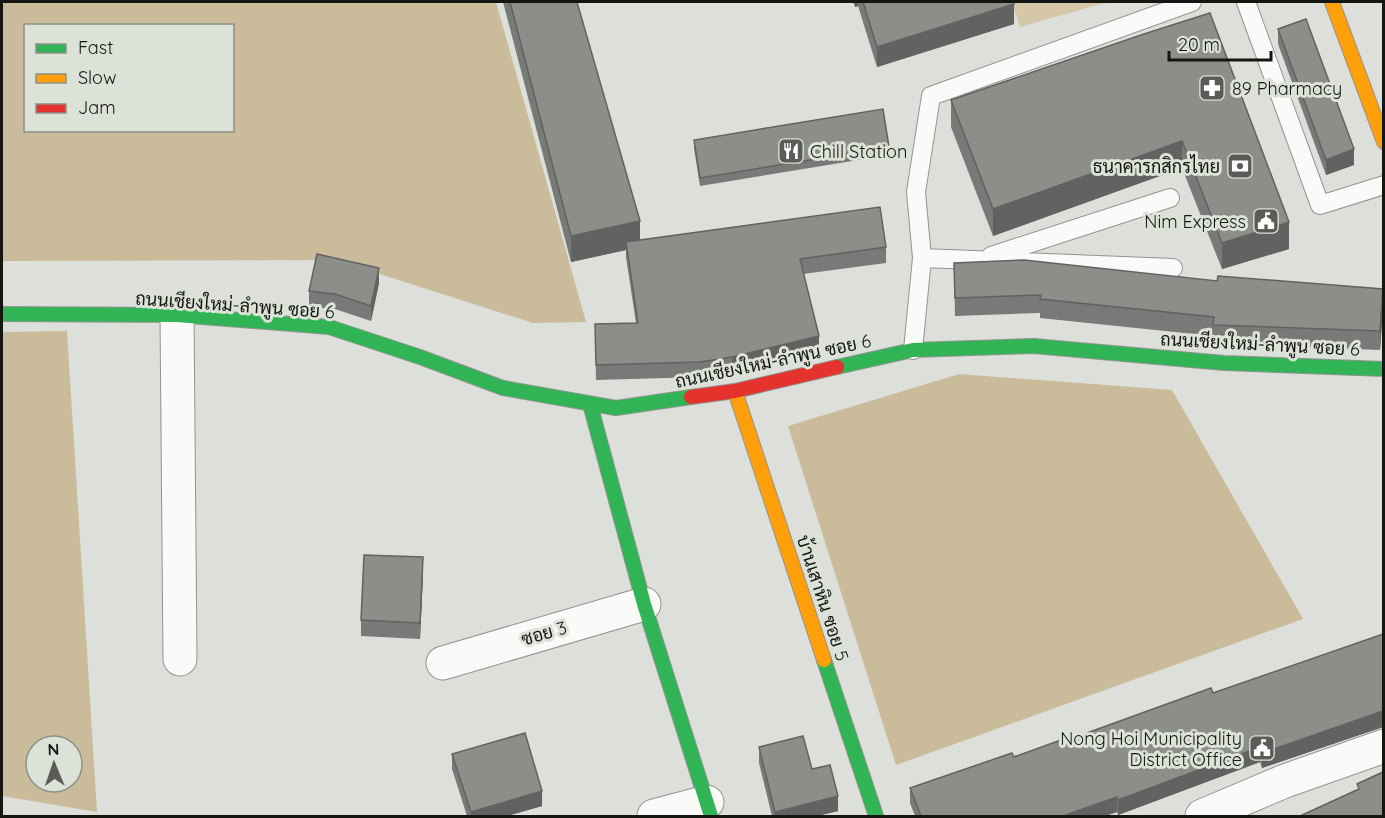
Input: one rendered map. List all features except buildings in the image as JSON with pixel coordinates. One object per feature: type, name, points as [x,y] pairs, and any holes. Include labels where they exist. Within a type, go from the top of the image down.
[{"type":"street","points":[[1332,2],[1383,142]]},
{"type":"street","name":"ถนนเชียงใหม่-ลำพูน ซอย 6","points":[[2,314],[177,315],[329,327],[503,388],[616,408],[735,391],[913,350],[1034,346],[1224,363],[1383,369]]},
{"type":"street","points":[[177,315],[180,659]]},
{"type":"street","name":"บ้านเสาหิน ซอย 5","points":[[735,391],[876,816]]},
{"type":"street","points":[[590,404],[644,604],[709,809],[654,816]]},
{"type":"street","name":"ซอย 3","points":[[443,663],[644,604]]},
{"type":"street","points":[[1202,816],[1285,781],[1383,746]]},
{"type":"lane","points":[[913,350],[922,258],[916,192],[931,96],[1192,2]]},
{"type":"lane","points":[[1246,2],[1320,205],[1383,184]]},
{"type":"lane","points":[[978,260],[1170,198]]},
{"type":"lane","points":[[922,258],[1173,268]]},
{"type":"shaded area","points":[[2,2],[496,2],[586,322],[533,323],[336,260],[2,261]]},
{"type":"shaded area","points":[[1012,2],[1108,2],[1020,27]]},
{"type":"shaded area","points":[[67,331],[97,812],[2,796],[2,332]]},
{"type":"shaded area","points":[[959,374],[1172,390],[1303,619],[896,765],[788,426]]},
{"type":"traffic: fast","points":[[2,314],[177,315],[329,327],[503,388],[616,408],[691,397]]},
{"type":"traffic: fast","points":[[837,367],[913,350],[1034,346],[1224,363],[1384,369]]},
{"type":"traffic: fast","points":[[590,404],[644,604],[711,816]]},
{"type":"traffic: fast","points":[[824,660],[876,816]]},
{"type":"traffic: slow","points":[[1332,2],[1384,142]]},
{"type":"traffic: slow","points":[[735,391],[824,660]]},
{"type":"traffic: jam","points":[[691,397],[735,391],[837,367]]},
{"type":"place","name":"89 Pharmacy","points":[[1212,88]]},
{"type":"place","name":"Chill Station","points":[[791,151]]},
{"type":"place","name":"ธนาคารกสิกรไทย","points":[[1240,166]]},
{"type":"place","name":"Nim Express","points":[[1266,221]]},
{"type":"place","name":"Nong Hoi Municipality District Office","points":[[1262,748]]}]
